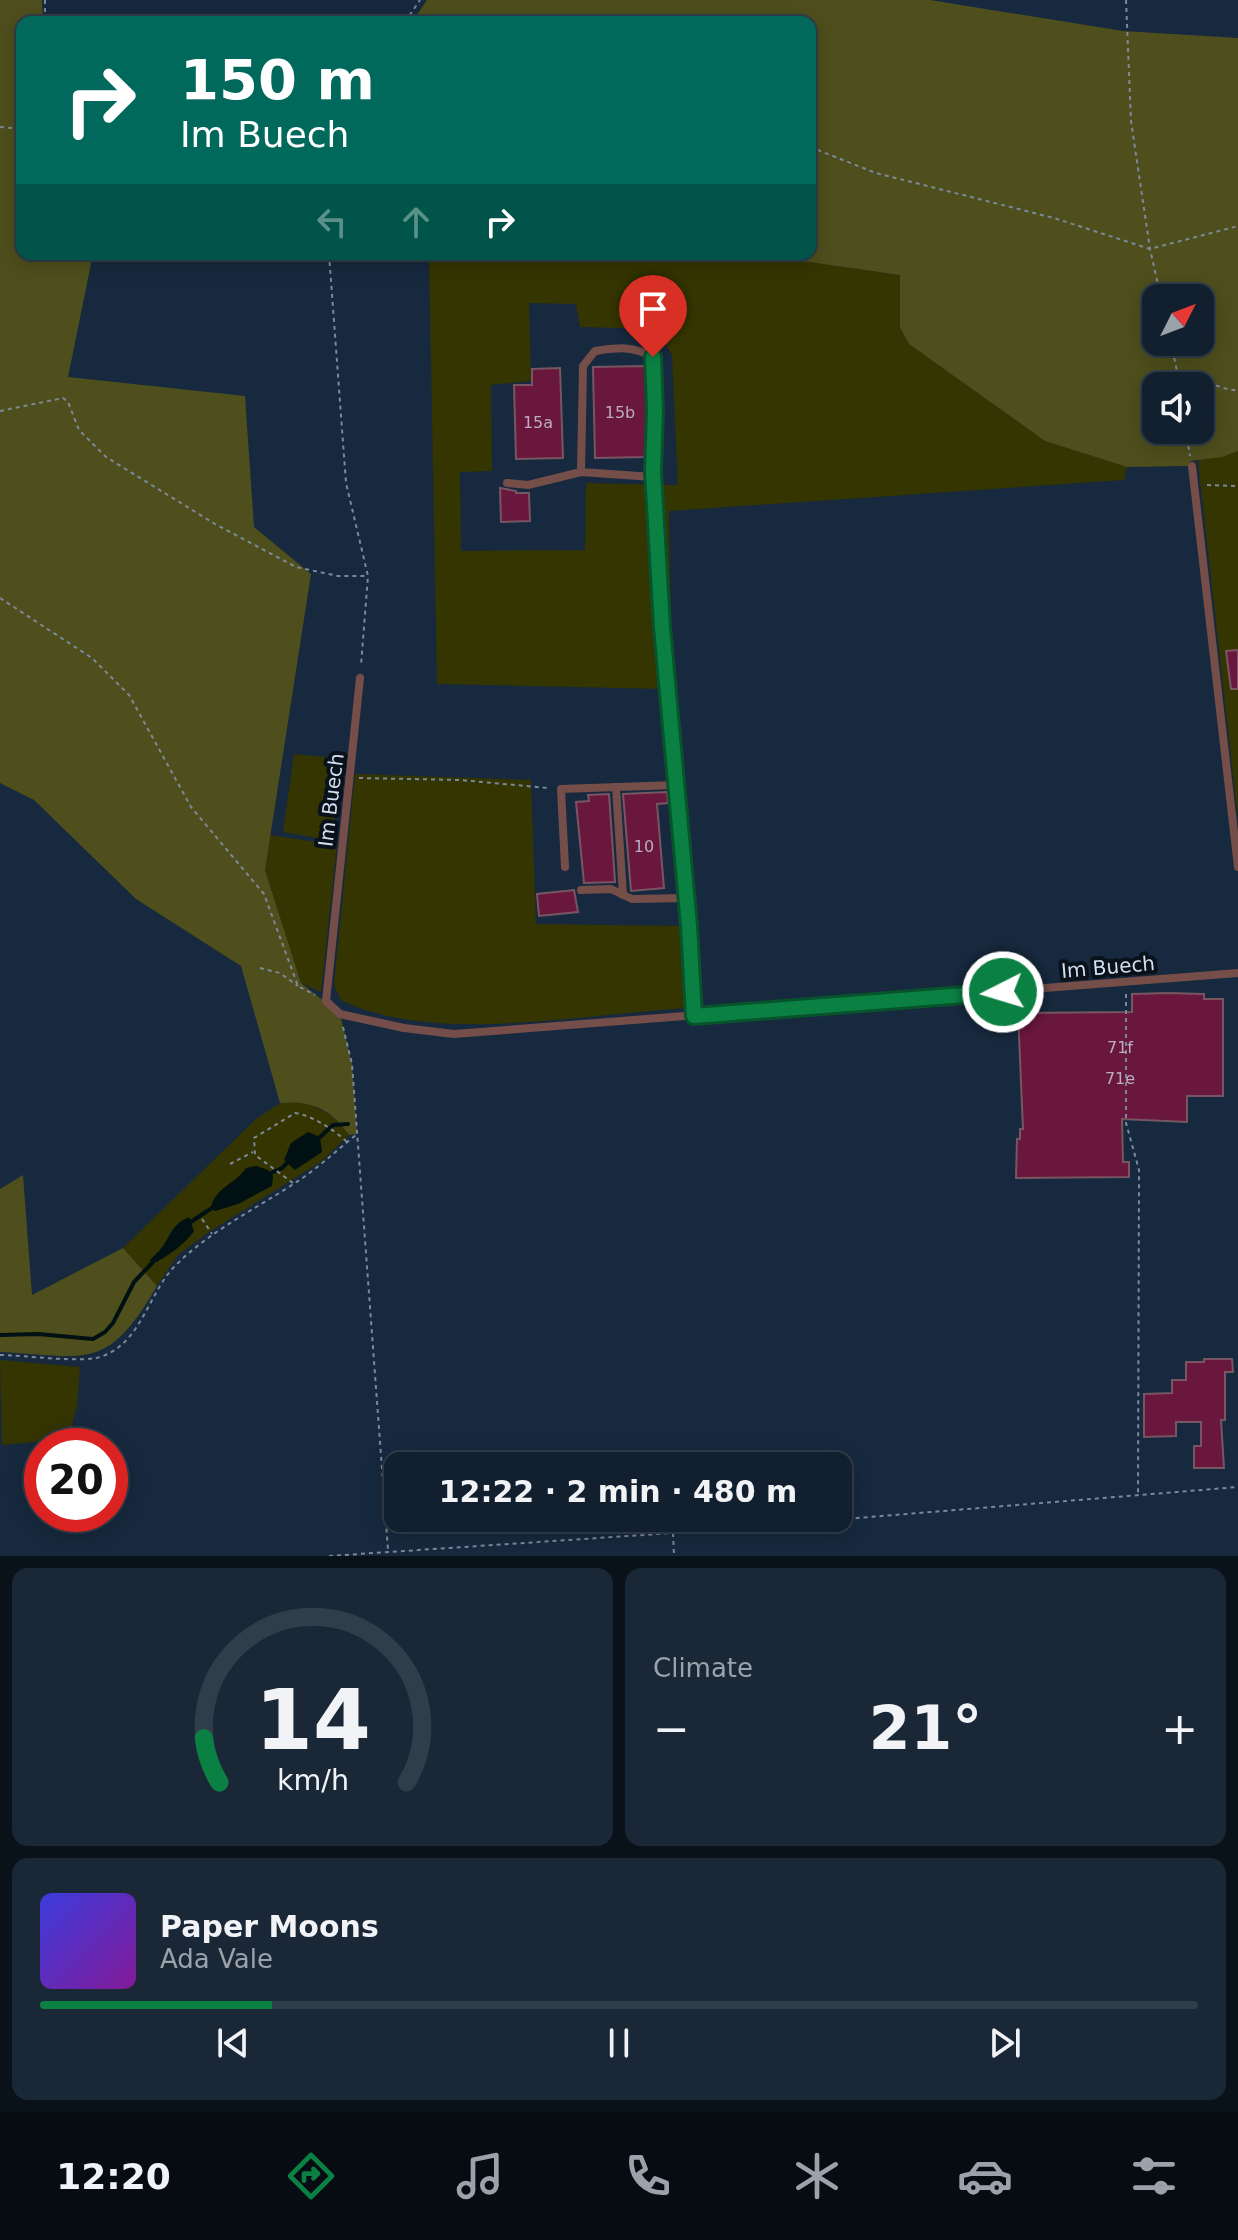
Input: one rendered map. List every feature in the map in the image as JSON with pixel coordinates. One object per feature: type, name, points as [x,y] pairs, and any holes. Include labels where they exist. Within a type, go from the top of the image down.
[{"type":"lane","points":[[581,472],[583,366],[595,351],[620,347],[641,350],[653,357],[653,477],[662,627],[694,1016]]},
{"type":"lane","points":[[1192,466],[1238,867]]},
{"type":"lane","points":[[507,483],[528,485],[581,472],[653,477]]},
{"type":"lane","name":"Im Buech","points":[[326,1001],[360,678]]},
{"type":"lane","points":[[565,867],[561,789],[676,785]]},
{"type":"lane","points":[[616,787],[623,895]]},
{"type":"lane","points":[[581,890],[611,889],[632,899],[686,898]]},
{"type":"lane","name":"Im Buech","points":[[340,1014],[404,1028],[454,1034],[1238,973]]},
{"type":"lane","points":[[326,1001],[340,1014]]},
{"type":"path","points":[[1126,0],[1131,121],[1158,284]]},
{"type":"path","points":[[816,149],[876,173],[1054,218],[1150,249],[1238,226]]},
{"type":"path","points":[[329,260],[346,483],[368,576],[360,678]]},
{"type":"path","points":[[1214,385],[1238,390]]},
{"type":"path","points":[[0,411],[63,398],[68,402],[79,430],[106,457],[215,524],[296,567],[338,576],[368,576]]},
{"type":"path","points":[[1188,444],[1192,466]]},
{"type":"path","points":[[1193,485],[1238,486]]},
{"type":"path","points":[[0,598],[92,658],[129,695],[191,807],[264,894],[298,986]]},
{"type":"path","points":[[351,778],[460,780],[561,789]]},
{"type":"path","points":[[260,968],[280,973],[326,1001]]},
{"type":"path","points":[[1126,982],[1126,1123],[1139,1170],[1138,1495]]},
{"type":"path","points":[[340,1014],[352,1064],[388,1551]]},
{"type":"path","points":[[295,1108],[300,1114]]},
{"type":"path","points":[[254,1152],[254,1138],[295,1113],[312,1118],[347,1142]]},
{"type":"path","points":[[0,1355],[101,1357],[119,1347],[132,1334],[172,1268],[213,1235],[324,1164],[357,1134]]},
{"type":"path","points":[[230,1164],[254,1152]]},
{"type":"path","points":[[254,1152],[294,1184]]},
{"type":"path","points":[[202,1219],[213,1235]]},
{"type":"path","points":[[329,1556],[673,1533],[1238,1487]]},
{"type":"path","points":[[673,1533],[674,1556]]},
{"type":"shaded area","points":[[0,0],[42,0],[43,16],[16,16],[16,260],[92,260],[68,377],[245,396],[254,527],[311,574],[265,870],[301,983],[340,1014],[352,1064],[357,1134],[349,1135],[335,1119],[319,1108],[301,1103],[280,1103],[241,966],[136,899],[34,800],[0,783]]},
{"type":"shaded area","points":[[427,0],[930,0],[1123,31],[1238,38],[1238,451],[1222,457],[1191,461],[1188,466],[1127,467],[1045,441],[909,344],[900,328],[900,275],[796,260],[816,260],[816,16],[416,16]]},
{"type":"shaded area","points":[[429,260],[796,260],[900,275],[900,328],[909,344],[1045,441],[1127,467],[1124,480],[669,511],[672,678],[663,689],[437,684]],"holes":[[[529,303],[576,304],[580,327],[657,329],[672,355],[678,485],[586,483],[585,550],[461,551],[460,472],[492,471],[491,385],[531,381]]]},
{"type":"shaded area","points":[[1238,451],[1238,819],[1198,461]]},
{"type":"shaded area","points":[[294,754],[338,758],[333,841],[283,832]]},
{"type":"shaded area","points":[[355,774],[531,780],[536,924],[686,926],[691,1005],[535,1022],[452,1024],[375,1013],[341,1000],[334,985]]},
{"type":"shaded area","points":[[270,835],[337,845],[321,992],[301,983],[265,870]]},
{"type":"shaded area","points":[[300,1101],[328,1114],[349,1135],[322,1161],[178,1255],[157,1286],[123,1248],[256,1119],[280,1103]]},
{"type":"shaded area","points":[[308,1132],[320,1137],[322,1152],[295,1170],[284,1160],[291,1143]]},
{"type":"shaded area","points":[[256,1166],[268,1170],[273,1176],[272,1186],[238,1204],[215,1211],[211,1208],[216,1195],[246,1168]]},
{"type":"shaded area","points":[[23,1175],[32,1295],[123,1248],[157,1286],[124,1333],[109,1346],[94,1353],[55,1356],[0,1352],[0,1189]]},
{"type":"shaded area","points":[[189,1217],[194,1231],[175,1250],[152,1264],[150,1260],[174,1228]]},
{"type":"shaded area","points":[[0,1360],[80,1367],[77,1406],[71,1428],[24,1428],[24,1443],[2,1445]]},
{"type":"building","points":[[646,366],[646,457],[595,458],[593,367]]},
{"type":"building","points":[[560,368],[563,458],[516,459],[514,385],[532,385],[532,369]]},
{"type":"building","points":[[500,488],[529,493],[530,521],[501,522]]},
{"type":"building","points":[[1238,650],[1238,689],[1231,689],[1226,651]]},
{"type":"building","points":[[667,792],[668,803],[657,804],[664,888],[631,891],[623,794]]},
{"type":"building","points":[[609,794],[615,882],[584,883],[576,802],[589,801],[588,795]]},
{"type":"building","points":[[574,890],[578,912],[539,916],[537,894]]},
{"type":"building","points":[[1132,994],[1204,994],[1204,999],[1223,999],[1223,1096],[1187,1096],[1187,1122],[1122,1119],[1123,1162],[1129,1162],[1129,1177],[1016,1178],[1017,1139],[1020,1139],[1020,1129],[1023,1129],[1018,1013],[1132,1012]]},
{"type":"building","points":[[1204,1359],[1232,1359],[1233,1372],[1225,1372],[1225,1420],[1221,1420],[1224,1468],[1194,1468],[1194,1446],[1201,1446],[1201,1422],[1176,1422],[1176,1436],[1144,1437],[1144,1394],[1172,1393],[1172,1380],[1186,1380],[1186,1362],[1204,1362]]},
{"type":"waterway","points":[[319,1138],[333,1125],[348,1124]]},
{"type":"waterway","points":[[267,1175],[289,1161]]},
{"type":"waterway","points":[[189,1223],[215,1206]]},
{"type":"waterway","points":[[0,1335],[38,1334],[93,1339],[113,1323],[134,1282],[153,1262]]},
{"type":"route","points":[[653,357],[653,472],[662,627],[694,1016],[1003,992]]}]
